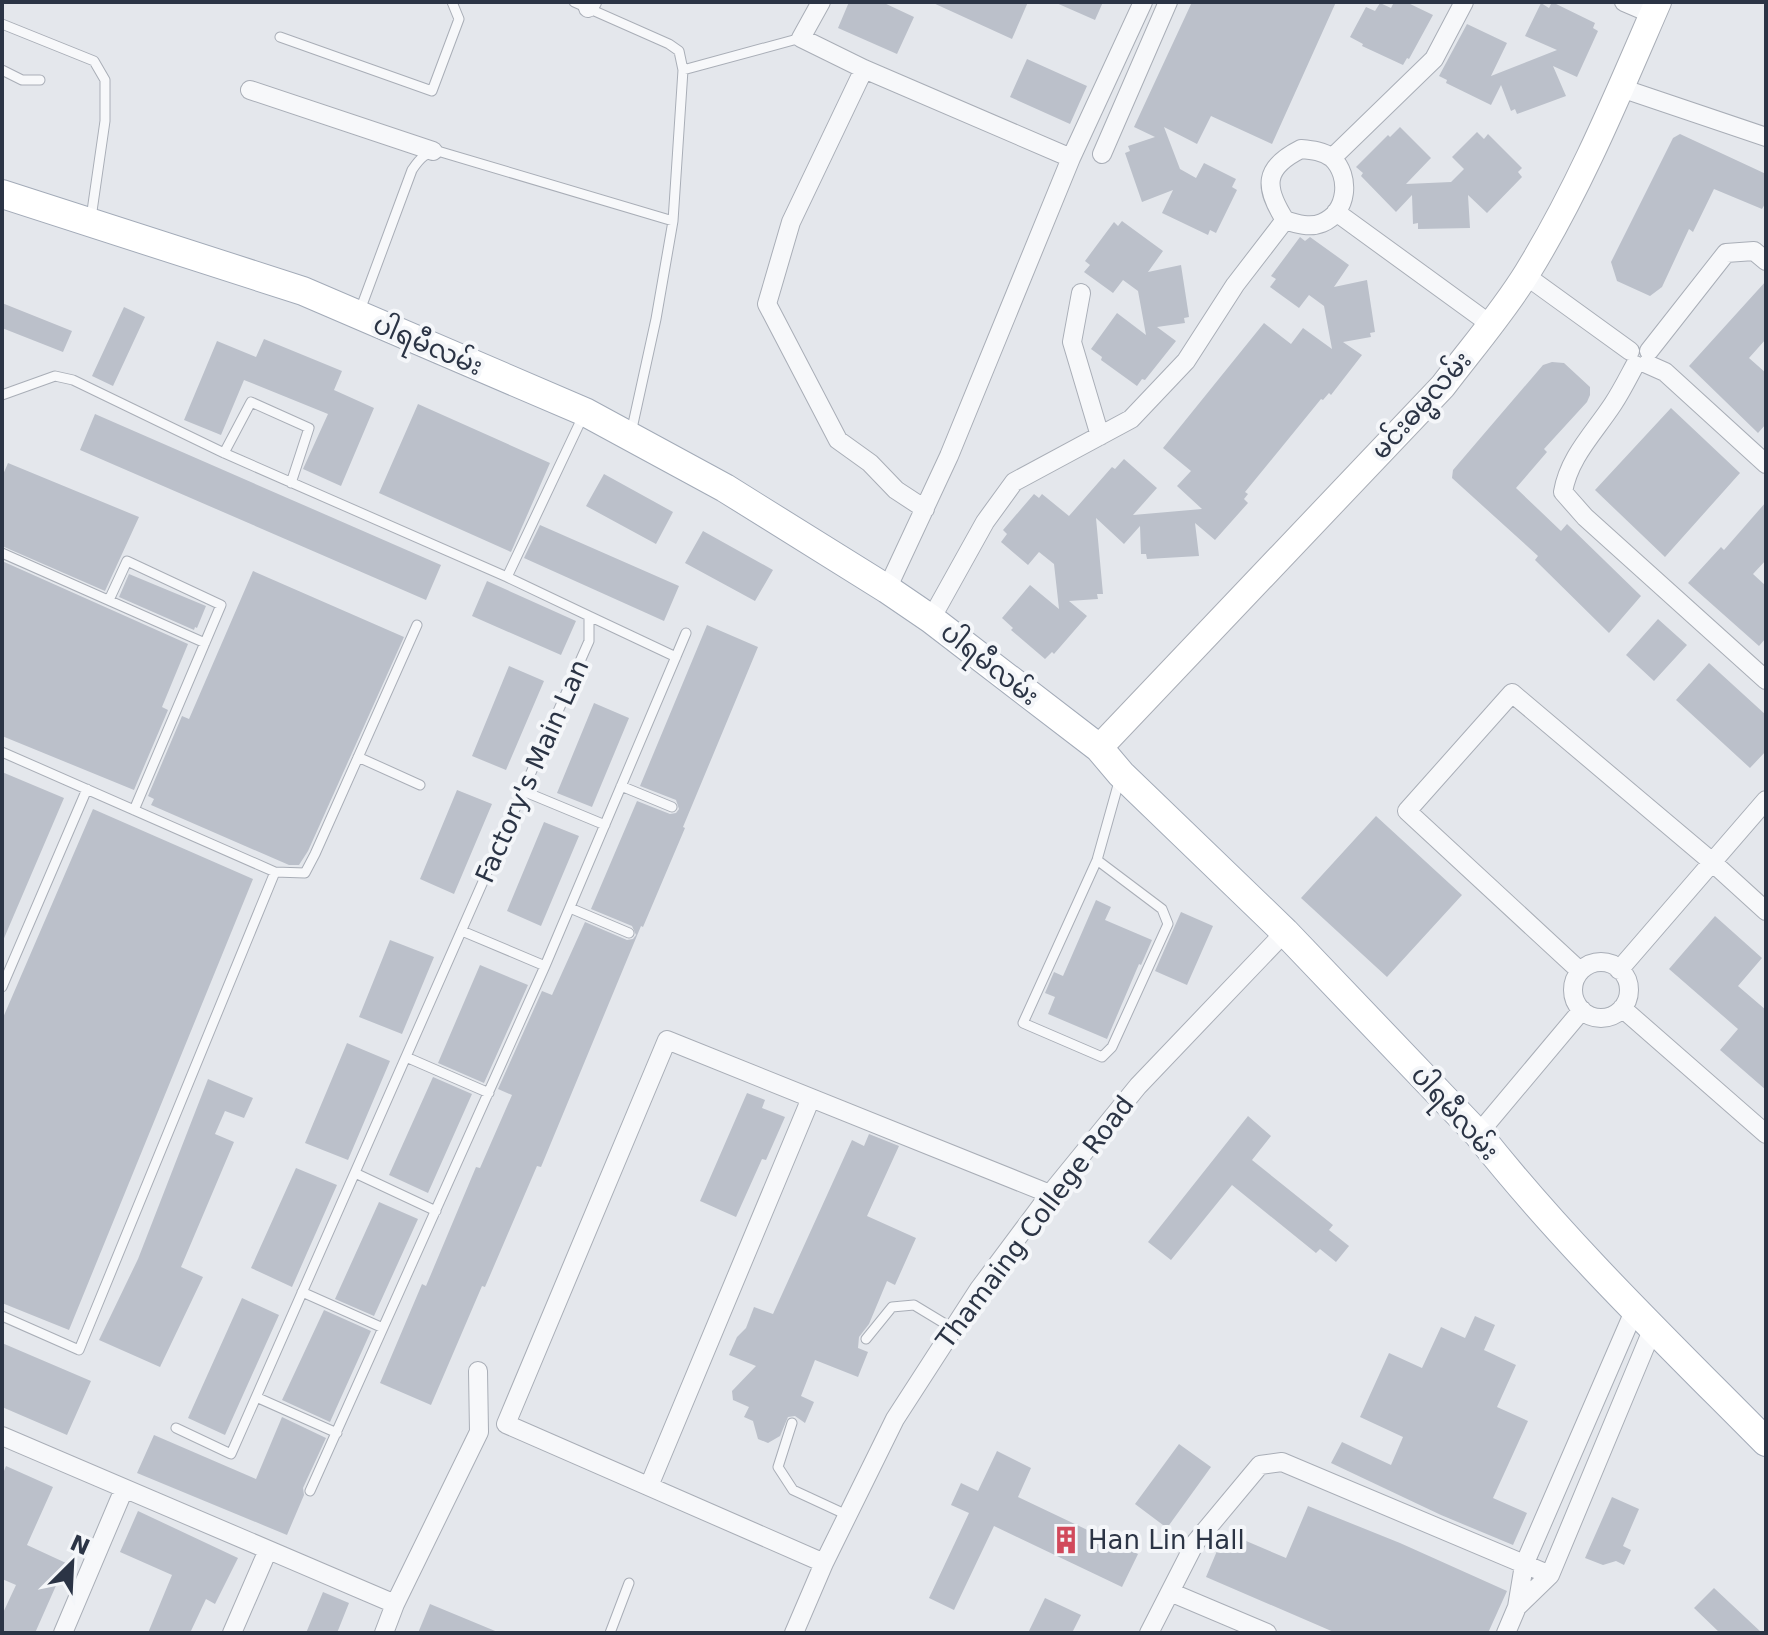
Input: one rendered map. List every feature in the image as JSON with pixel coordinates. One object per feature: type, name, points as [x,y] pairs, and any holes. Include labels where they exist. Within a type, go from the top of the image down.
[{"type":"main road","name":"မင်းဓမ္မလမ်း","points":[[1099,748],[1443,386],[1490,324],[1549,236],[1621,88],[1655,8]]},
{"type":"main road","name":"ပါရမီလမ်း","points":[[2,194],[303,291],[585,412],[725,488],[931,619],[1099,748],[1121,774],[1285,932],[1478,1134],[1504,1167],[1644,1318],[1766,1442]]},
{"type":"street","points":[[821,2],[801,38],[864,69],[1071,158]]},
{"type":"street","points":[[887,589],[925,509],[1071,158],[1143,2]]},
{"type":"street","points":[[1102,154],[1168,2]]},
{"type":"street","points":[[1332,158],[1434,59],[1464,2]]},
{"type":"street","points":[[1624,2],[1655,8]]},
{"type":"street","points":[[864,69],[791,222],[767,304],[838,440],[870,463],[896,490],[925,509]]},
{"type":"street","points":[[1621,88],[1766,137]]},
{"type":"street","points":[[250,90],[433,151]]},
{"type":"street","points":[[1301,149],[1318,151],[1332,158],[1344,177],[1344,196],[1336,212],[1322,223],[1303,225],[1285,220],[1271,199],[1271,175],[1283,159],[1301,149]]},
{"type":"street","points":[[1336,212],[1490,324]]},
{"type":"street","points":[[931,619],[985,522],[1014,482],[1131,419],[1186,361],[1235,285],[1285,220]]},
{"type":"street","points":[[1766,261],[1754,251],[1726,253],[1640,358],[1613,404],[1574,459],[1566,473],[1563,492],[1585,517],[1766,680]]},
{"type":"street","points":[[1525,275],[1640,358],[1665,372],[1766,464]]},
{"type":"street","points":[[1081,293],[1072,342],[1100,436]]},
{"type":"street","points":[[1580,971],[1407,811],[1512,693],[1766,911]]},
{"type":"street","points":[[1619,970],[1766,800]]},
{"type":"street","name":"Thamaing College Road","points":[[794,1633],[824,1563],[895,1419],[952,1328],[1050,1194],[1138,1086],[1285,932]]},
{"type":"street","points":[[1604,963],[1619,970],[1628,985],[1622,1008],[1604,1018],[1582,1010],[1574,999],[1573,989],[1580,971],[1587,966],[1604,963]]},
{"type":"street","points":[[1622,1008],[1766,1134]]},
{"type":"street","points":[[1478,1134],[1582,1010]]},
{"type":"street","points":[[824,1563],[506,1424],[667,1040],[1050,1194]]},
{"type":"street","points":[[649,1486],[811,1098]]},
{"type":"street","points":[[1506,1633],[1517,1607],[1524,1565],[1578,1439],[1644,1318]]},
{"type":"street","points":[[1517,1607],[1550,1575],[1601,1448],[1644,1318]]},
{"type":"street","points":[[384,1633],[395,1604],[479,1432],[478,1371]]},
{"type":"street","points":[[2,1436],[395,1604]]},
{"type":"street","points":[[1578,1439],[1601,1448]]},
{"type":"street","points":[[1149,1633],[1195,1543],[1260,1465],[1282,1462],[1550,1575]]},
{"type":"street","points":[[63,1633],[124,1489]]},
{"type":"street","points":[[232,1633],[268,1550]]},
{"type":"street","points":[[1170,1592],[1267,1633]]},
{"type":"lane","points":[[280,37],[432,91],[459,19],[452,2]]},
{"type":"lane","points":[[585,4],[669,44],[679,51],[683,70],[673,221],[656,319],[630,436]]},
{"type":"lane","points":[[2,24],[94,61],[105,80],[105,121],[91,223]]},
{"type":"lane","points":[[683,70],[801,38]]},
{"type":"lane","points":[[2,70],[22,80],[40,80]]},
{"type":"lane","points":[[358,315],[412,170],[424,155],[433,151],[673,221]]},
{"type":"lane","points":[[2,395],[55,376],[73,380],[224,453],[507,577],[676,657]]},
{"type":"lane","points":[[224,453],[251,402],[309,428],[291,483]]},
{"type":"lane","points":[[507,577],[585,412]]},
{"type":"lane","points":[[2,553],[205,643]]},
{"type":"lane","points":[[109,600],[127,561],[221,605],[134,810]]},
{"type":"lane","name":"Factory's Main Lan","points":[[176,1428],[231,1454],[589,641],[589,616]]},
{"type":"lane","points":[[2,752],[275,872],[305,873],[417,625]]},
{"type":"lane","points":[[310,1491],[545,966],[686,633]]},
{"type":"lane","points":[[358,757],[420,785]]},
{"type":"lane","points":[[1097,860],[1162,909],[1168,924],[1112,1047],[1102,1057],[1023,1023],[1097,860],[1121,774]]},
{"type":"lane","points":[[621,786],[672,807]]},
{"type":"lane","points":[[2,987],[87,789]]},
{"type":"lane","points":[[523,791],[605,825]]},
{"type":"lane","points":[[2,1316],[79,1350],[275,872]]},
{"type":"lane","points":[[570,908],[629,933]]},
{"type":"lane","points":[[462,931],[545,966]]},
{"type":"lane","points":[[406,1057],[489,1093]]},
{"type":"lane","points":[[355,1173],[436,1211]]},
{"type":"lane","points":[[302,1292],[383,1328]]},
{"type":"lane","points":[[866,1339],[892,1307],[914,1305],[952,1328]]},
{"type":"lane","points":[[256,1397],[337,1433]]},
{"type":"lane","points":[[792,1423],[778,1467],[793,1490],[847,1515]]},
{"type":"lane","points":[[610,1633],[629,1583]]},
{"type":"building","points":[[849,2],[882,2],[914,17],[897,54],[838,28]]},
{"type":"building","points":[[931,2],[1028,2],[1012,39]]},
{"type":"building","points":[[1054,2],[1103,2],[1095,20]]},
{"type":"building","points":[[1192,2],[1336,2],[1272,144],[1211,116],[1197,144],[1164,127],[1180,169],[1196,178],[1204,163],[1236,179],[1232,187],[1237,190],[1216,233],[1210,230],[1208,235],[1162,213],[1173,190],[1142,202],[1125,153],[1130,151],[1128,146],[1155,137],[1134,127]]},
{"type":"building","points":[[1394,2],[1406,2],[1433,15],[1403,65],[1350,37],[1366,7],[1375,11],[1380,3],[1391,8]]},
{"type":"building","points":[[1552,2],[1595,23],[1593,28],[1598,31],[1577,77],[1553,66],[1566,96],[1517,114],[1515,109],[1511,111],[1501,85],[1491,105],[1446,83],[1447,80],[1439,76],[1467,24],[1507,43],[1491,76],[1557,50],[1525,36],[1541,3],[1549,8]]},
{"type":"building","points":[[1027,59],[1087,86],[1070,124],[1010,97]]},
{"type":"building","points":[[1400,127],[1431,158],[1406,184],[1451,182],[1464,169],[1452,157],[1477,132],[1484,139],[1488,134],[1522,168],[1518,172],[1522,177],[1487,213],[1468,195],[1470,228],[1418,229],[1418,223],[1413,224],[1412,195],[1396,212],[1356,167]]},
{"type":"building","points":[[1680,134],[1766,174],[1766,202],[1762,209],[1714,189],[1693,232],[1689,229],[1662,287],[1650,296],[1617,281],[1611,262],[1673,138]]},
{"type":"building","points":[[1122,221],[1163,251],[1148,272],[1181,265],[1189,317],[1184,318],[1185,323],[1157,327],[1176,341],[1137,386],[1091,349],[1117,313],[1146,335],[1138,291],[1123,280],[1113,293],[1084,272],[1090,265],[1085,261],[1114,222],[1118,226]]},
{"type":"building","points":[[1300,237],[1305,241],[1310,237],[1349,265],[1334,287],[1367,280],[1375,332],[1370,333],[1371,337],[1343,342],[1362,355],[1331,395],[1329,393],[1321,399],[1245,492],[1248,494],[1244,499],[1248,503],[1215,540],[1195,523],[1199,556],[1147,559],[1146,554],[1141,554],[1140,526],[1124,544],[1096,518],[1103,594],[1097,594],[1098,599],[1069,601],[1087,616],[1054,654],[1052,652],[1045,659],[1011,630],[1013,628],[1002,618],[1030,585],[1059,609],[1054,564],[1039,552],[1028,565],[1001,542],[1007,534],[1003,530],[1034,494],[1039,498],[1042,494],[1069,516],[1112,467],[1115,469],[1124,459],[1157,488],[1133,515],[1202,509],[1177,486],[1191,471],[1163,448],[1264,323],[1291,344],[1303,328],[1332,349],[1324,306],[1309,295],[1299,308],[1270,287],[1276,279],[1271,276]]},
{"type":"building","points":[[1766,281],[1766,339],[1749,358],[1766,373],[1766,424],[1758,433],[1689,366]]},
{"type":"building","points":[[2,303],[72,331],[63,352],[2,328]]},
{"type":"building","points":[[124,307],[145,317],[113,386],[92,376]]},
{"type":"building","points":[[264,339],[342,371],[334,390],[374,408],[341,486],[303,469],[328,414],[244,380],[221,435],[184,420],[217,341],[256,357]]},
{"type":"building","points":[[1564,363],[1590,387],[1590,395],[1516,488],[1561,531],[1567,524],[1641,596],[1609,633],[1535,560],[1538,556],[1452,478],[1453,470],[1543,365]]},
{"type":"building","points":[[418,404],[550,463],[511,552],[379,493]]},
{"type":"building","points":[[1671,408],[1740,473],[1665,557],[1595,490]]},
{"type":"building","points":[[95,414],[441,565],[426,600],[80,450]]},
{"type":"building","points":[[8,463],[139,517],[105,591],[2,546],[2,477]]},
{"type":"building","points":[[604,474],[673,512],[656,544],[586,506]]},
{"type":"building","points":[[1766,502],[1766,560],[1753,574],[1766,586],[1766,638],[1759,646],[1688,583],[1721,547],[1724,550]]},
{"type":"building","points":[[540,525],[679,586],[664,621],[524,558]]},
{"type":"building","points":[[703,531],[773,570],[755,601],[685,563]]},
{"type":"building","points":[[2,561],[188,644],[162,707],[168,710],[134,790],[2,736]]},
{"type":"building","points":[[253,571],[404,637],[299,865],[289,865],[151,805],[154,799],[148,796],[182,716],[189,719]]},
{"type":"building","points":[[129,574],[206,606],[197,628],[194,630],[119,597]]},
{"type":"building","points":[[487,581],[576,621],[561,655],[472,616]]},
{"type":"building","points":[[1658,619],[1687,645],[1654,681],[1626,655]]},
{"type":"building","points":[[707,625],[758,647],[541,1167],[537,1166],[431,1405],[380,1383],[422,1284],[426,1286],[476,1167],[480,1168],[512,1095],[498,1089],[542,991],[552,995],[585,922],[627,940],[636,935],[632,926],[591,909],[637,801],[670,814],[679,809],[676,800],[640,786]]},
{"type":"building","points":[[1709,663],[1766,715],[1766,751],[1750,768],[1676,700]]},
{"type":"building","points":[[509,666],[544,681],[506,770],[472,756]]},
{"type":"building","points":[[594,703],[629,718],[592,807],[557,793]]},
{"type":"building","points":[[2,772],[64,798],[2,943]]},
{"type":"building","points":[[457,790],[492,804],[454,894],[420,879]]},
{"type":"building","points":[[93,809],[253,879],[69,1330],[2,1303],[2,1020]]},
{"type":"building","points":[[1376,816],[1462,895],[1387,977],[1301,898]]},
{"type":"building","points":[[544,822],[579,836],[541,926],[507,911]]},
{"type":"building","points":[[1096,900],[1111,907],[1105,920],[1152,940],[1107,1039],[1048,1014],[1055,997],[1045,993],[1054,972],[1063,976]]},
{"type":"building","points":[[1181,912],[1213,926],[1187,985],[1155,971]]},
{"type":"building","points":[[1715,916],[1762,958],[1738,986],[1766,1010],[1766,1090],[1720,1050],[1738,1029],[1669,969]]},
{"type":"building","points":[[390,940],[434,957],[402,1034],[359,1017]]},
{"type":"building","points":[[480,965],[528,985],[484,1083],[438,1063]]},
{"type":"building","points":[[347,1043],[390,1061],[348,1160],[305,1143]]},
{"type":"building","points":[[433,1077],[472,1094],[428,1193],[389,1175]]},
{"type":"building","points":[[208,1079],[253,1098],[244,1118],[225,1111],[215,1134],[234,1142],[181,1267],[203,1277],[160,1367],[99,1340],[138,1259]]},
{"type":"building","points":[[747,1093],[765,1100],[762,1108],[785,1117],[736,1217],[700,1201]]},
{"type":"building","points":[[1248,1116],[1271,1136],[1252,1160],[1333,1225],[1329,1230],[1349,1246],[1336,1262],[1320,1249],[1316,1253],[1232,1185],[1171,1260],[1148,1242]]},
{"type":"building","points":[[869,1134],[899,1146],[867,1216],[916,1238],[895,1285],[887,1281],[869,1324],[859,1337],[858,1348],[868,1352],[858,1377],[815,1360],[801,1396],[814,1402],[805,1423],[795,1416],[788,1417],[780,1436],[768,1443],[758,1439],[753,1421],[744,1417],[749,1407],[733,1400],[732,1391],[756,1366],[729,1355],[737,1337],[746,1328],[754,1307],[773,1314],[852,1140],[864,1146]]},
{"type":"building","points":[[296,1168],[337,1185],[292,1287],[251,1268]]},
{"type":"building","points":[[379,1202],[418,1219],[374,1316],[335,1299]]},
{"type":"building","points":[[242,1298],[279,1315],[225,1435],[188,1418]]},
{"type":"building","points":[[324,1310],[371,1331],[330,1422],[282,1400]]},
{"type":"building","points":[[1475,1316],[1495,1325],[1484,1350],[1516,1365],[1497,1407],[1528,1421],[1493,1498],[1527,1513],[1513,1545],[1331,1463],[1342,1442],[1391,1465],[1403,1437],[1360,1417],[1389,1353],[1422,1368],[1441,1327],[1465,1338]]},
{"type":"building","points":[[2,1343],[91,1381],[67,1435],[2,1407]]},
{"type":"building","points":[[282,1417],[326,1438],[303,1488],[304,1495],[287,1535],[137,1473],[154,1435],[256,1479]]},
{"type":"building","points":[[1179,1444],[1211,1467],[1167,1528],[1135,1504]]},
{"type":"building","name":"Han Lin Hall","points":[[997,1451],[1031,1468],[1018,1497],[1138,1554],[1122,1587],[994,1526],[954,1610],[929,1598],[969,1513],[951,1505],[961,1483],[978,1491]]},
{"type":"building","points":[[6,1466],[53,1487],[27,1545],[66,1563],[35,1633],[2,1633],[2,1615],[16,1585],[2,1579],[2,1476]]},
{"type":"building","points":[[1612,1497],[1639,1509],[1623,1546],[1631,1550],[1624,1565],[1616,1561],[1603,1565],[1585,1558]]},
{"type":"building","points":[[1308,1506],[1507,1591],[1488,1633],[1336,1633],[1206,1577],[1225,1532],[1286,1558]]},
{"type":"building","points":[[138,1511],[238,1558],[215,1604],[206,1599],[190,1633],[148,1633],[172,1575],[120,1552]]},
{"type":"building","points":[[1714,1588],[1762,1633],[1720,1633],[1694,1608]]},
{"type":"building","points":[[323,1592],[349,1603],[337,1633],[306,1633]]},
{"type":"building","points":[[1045,1598],[1081,1615],[1072,1633],[1028,1633]]},
{"type":"building","points":[[430,1604],[500,1633],[418,1633]]},
{"type":"place","name":"Han Lin Hall","points":[[1066,1540]]}]
